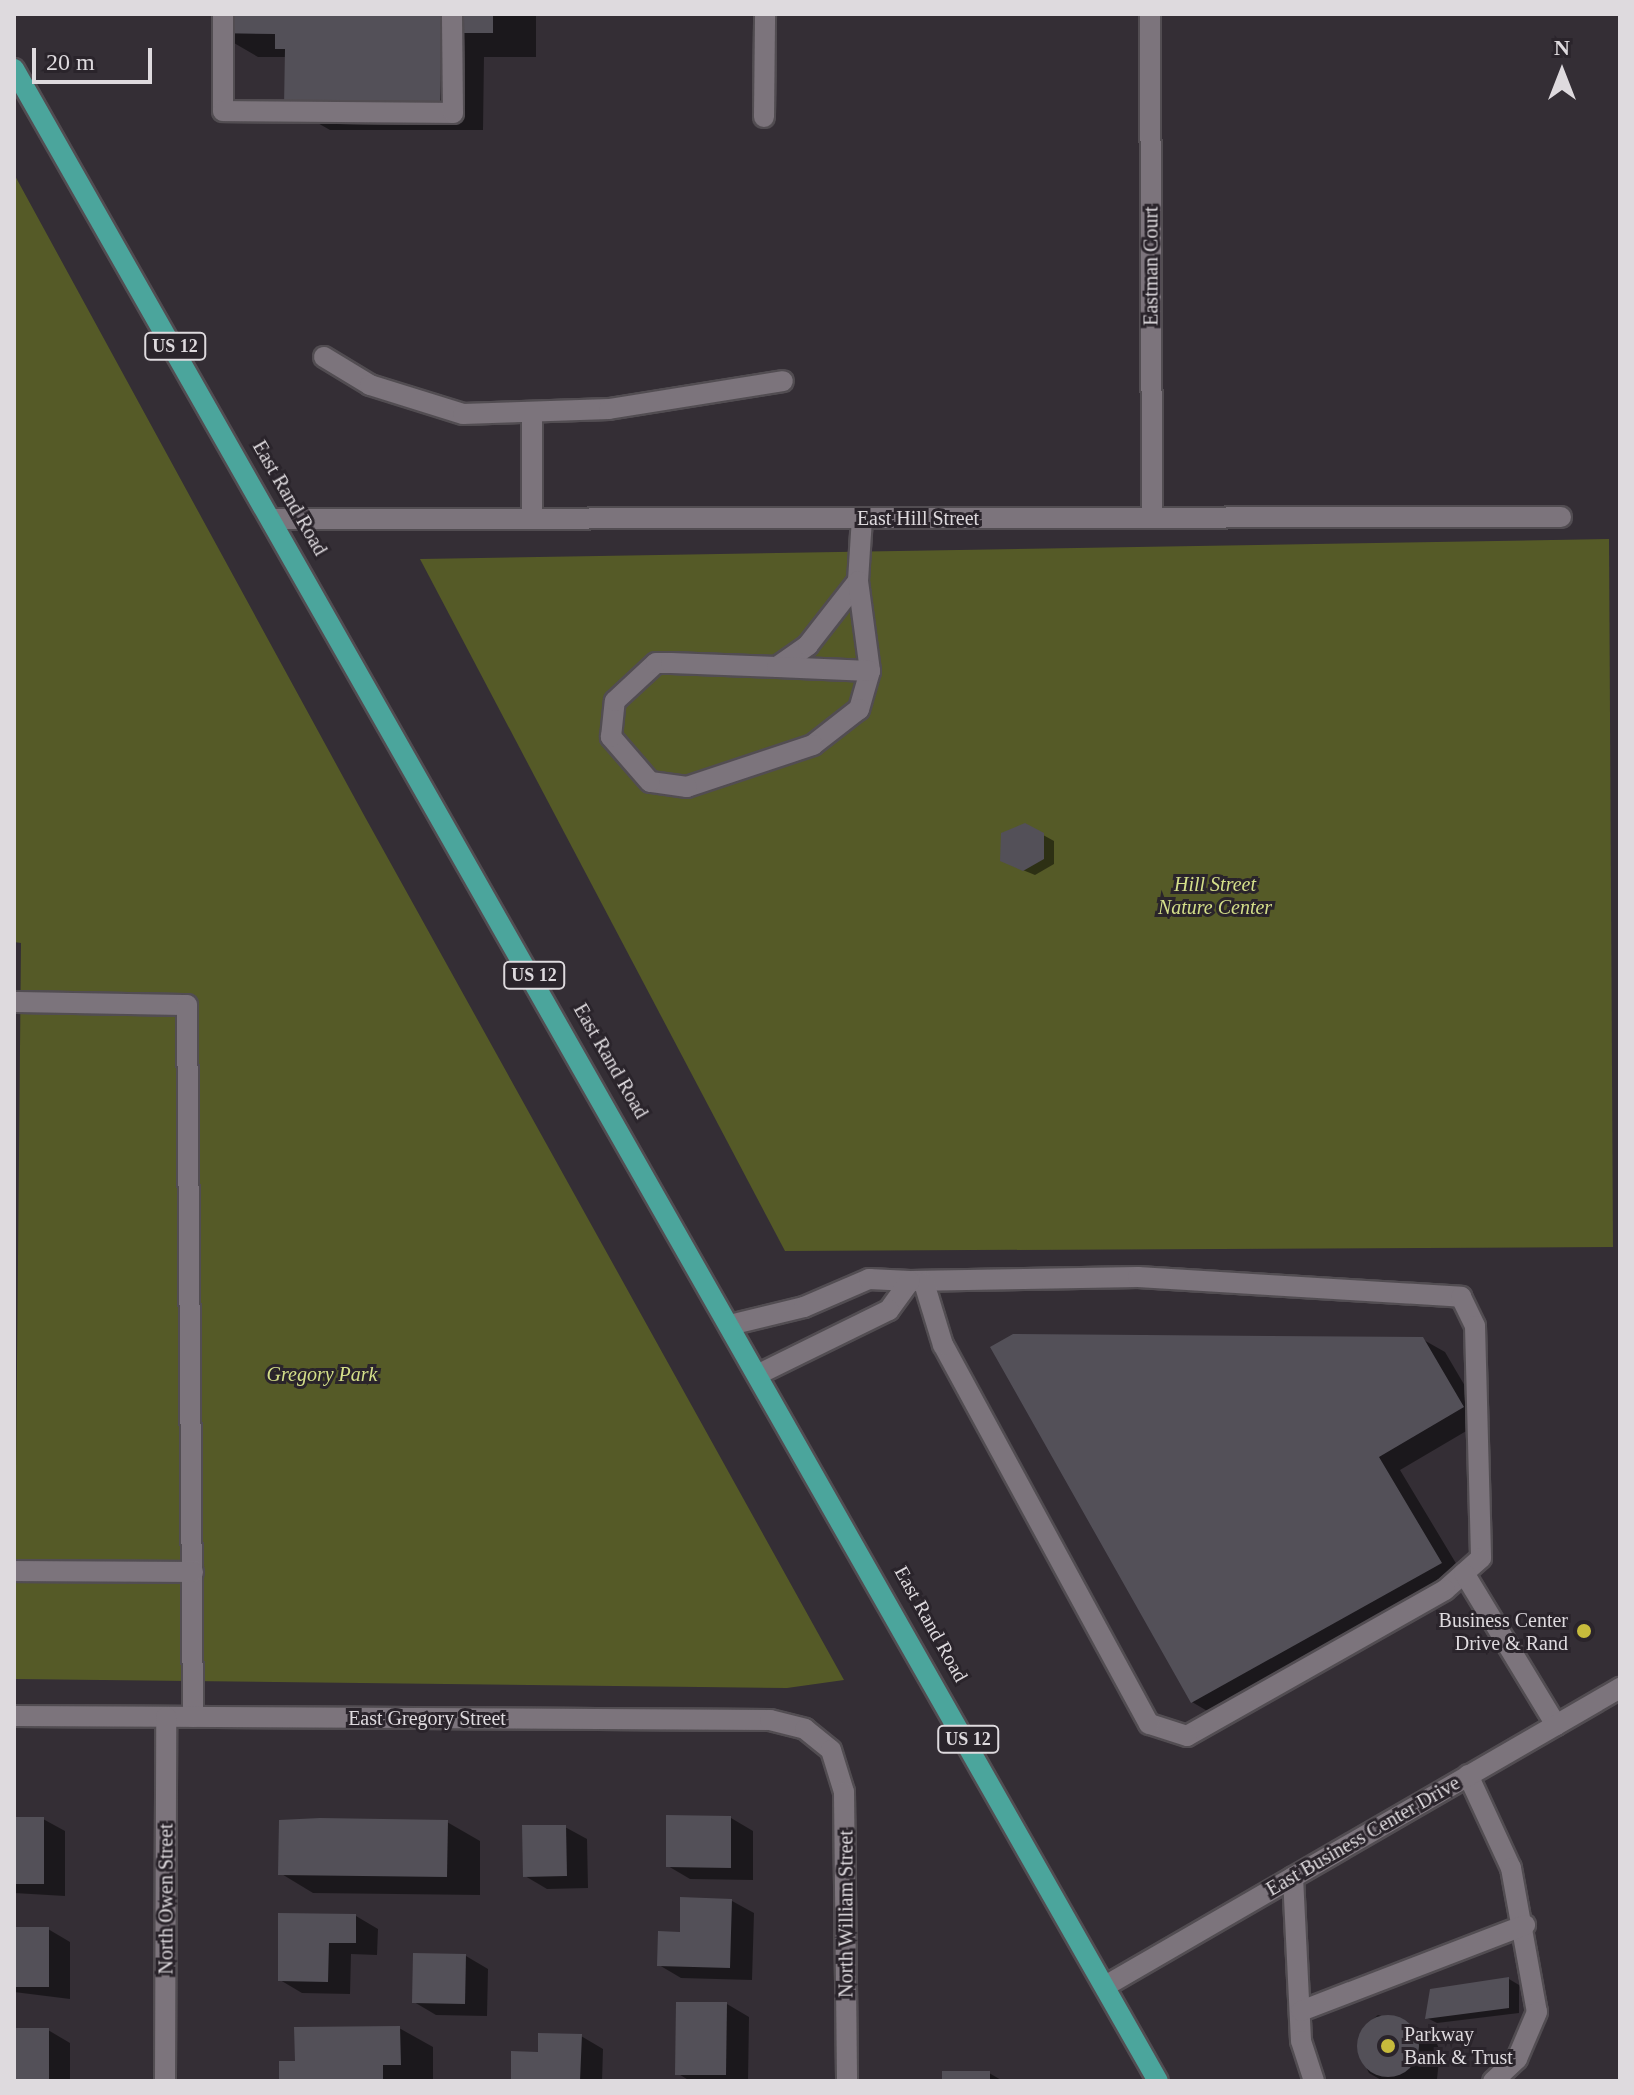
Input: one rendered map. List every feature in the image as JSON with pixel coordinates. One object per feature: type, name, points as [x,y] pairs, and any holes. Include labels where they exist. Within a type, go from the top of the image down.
[{"type":"main road","name":"East Rand Road","points":[[14,69],[275,519],[734,1324],[1107,1985],[1158,2081]]},
{"type":"street","points":[[223,14],[223,111],[453,113],[452,14]]},
{"type":"street","points":[[764,117],[765,14]]},
{"type":"street","name":"Eastman Court","points":[[1150,14],[1152,518]]},
{"type":"street","points":[[324,357],[425,406],[532,416],[783,381]]},
{"type":"street","points":[[532,416],[532,519]]},
{"type":"street","name":"East Hill Street","points":[[275,519],[1561,517]]},
{"type":"street","points":[[862,518],[858,581],[870,671],[859,709],[813,745],[687,787],[650,782],[611,737],[615,701],[656,663],[870,671]]},
{"type":"street","points":[[777,667],[808,645],[858,581]]},
{"type":"street","points":[[14,1002],[187,1005],[193,1717]]},
{"type":"street","points":[[734,1324],[804,1307],[869,1279],[917,1282],[1138,1277],[1461,1297],[1475,1326],[1485,1501],[1481,1558],[1464,1573],[1187,1736],[1149,1724],[943,1345],[917,1282]]},
{"type":"street","points":[[761,1373],[889,1310],[917,1282]]},
{"type":"street","points":[[14,1571],[193,1572]]},
{"type":"street","points":[[1464,1573],[1556,1725]]},
{"type":"street","name":"East Business Center Drive","points":[[1107,1985],[1620,1688]]},
{"type":"street","name":"East Gregory Street","points":[[14,1716],[770,1720],[805,1729],[831,1750]]},
{"type":"street","name":"North Owen Street","points":[[165,2081],[166,1717]]},
{"type":"street","name":"North William Street","points":[[831,1750],[847,1838],[847,2081]]},
{"type":"street","points":[[1468,1775],[1511,1868],[1525,1925],[1537,2012],[1517,2059],[1493,2081]]},
{"type":"street","points":[[1293,1877],[1301,2011],[1314,2081]]},
{"type":"street","points":[[1301,2011],[1525,1925]]},
{"type":"green space","name":"Gregory Park","points":[[14,174],[365,817],[844,1680],[787,1688],[14,1679],[21,943],[14,942]]},
{"type":"green space","name":"Hill Street Nature Center","points":[[1609,539],[1613,1247],[785,1251],[420,559]]},
{"type":"building","points":[[213,14],[493,14],[493,33],[441,33],[440,107],[284,106],[285,49],[275,49],[275,34],[213,33]]},
{"type":"building","points":[[1025,823],[1044,833],[1044,859],[1023,871],[1000,861],[1001,833]]},
{"type":"building","points":[[1013,1334],[1423,1337],[1464,1407],[1379,1457],[1442,1563],[1191,1703],[990,1347]]},
{"type":"building","points":[[666,1815],[731,1816],[731,1868],[666,1867]]},
{"type":"building","points":[[14,1817],[44,1817],[44,1884],[14,1884]]},
{"type":"building","points":[[279,1820],[448,1820],[447,1877],[278,1875]]},
{"type":"building","points":[[522,1825],[566,1825],[567,1876],[523,1877]]},
{"type":"building","points":[[680,1897],[732,1899],[730,1968],[657,1966],[658,1931],[680,1932]]},
{"type":"building","points":[[278,1913],[356,1914],[356,1943],[329,1943],[328,1982],[278,1981]]},
{"type":"building","points":[[14,1927],[49,1927],[49,1987],[14,1987]]},
{"type":"building","points":[[413,1953],[466,1954],[465,2004],[412,2003]]},
{"type":"building","points":[[1509,1977],[1509,2008],[1425,2019],[1430,1989]]},
{"type":"building","points":[[676,2002],[727,2002],[726,2075],[675,2075]]},
{"type":"building","name":"Parkway Bank & Trust","points":[[1382,2015],[1394,2015],[1410,2024],[1417,2034],[1417,2058],[1410,2068],[1394,2077],[1382,2077],[1362,2063],[1357,2052],[1357,2040],[1371,2020]]},
{"type":"building","points":[[400,2026],[401,2065],[383,2065],[383,2081],[279,2081],[279,2061],[295,2061],[294,2027]]},
{"type":"building","points":[[14,2028],[49,2028],[49,2081],[14,2081]]},
{"type":"building","points":[[538,2033],[582,2034],[580,2081],[511,2081],[511,2051],[538,2052]]},
{"type":"building","points":[[942,2071],[990,2071],[990,2081],[942,2081]]},
{"type":"place","name":"Business Center Drive & Rand","points":[[1584,1631]]},
{"type":"place","name":"Parkway Bank & Trust","points":[[1388,2046]]}]
